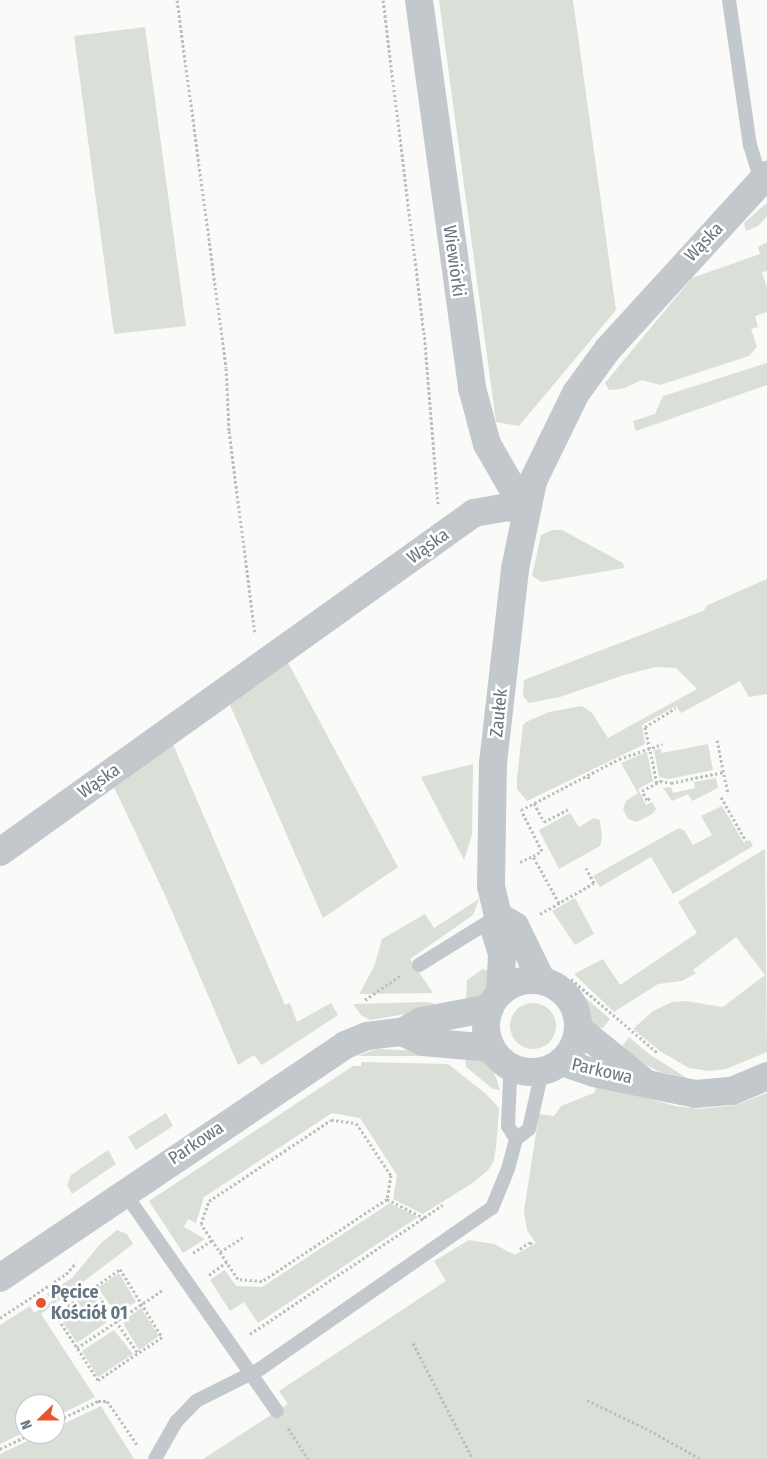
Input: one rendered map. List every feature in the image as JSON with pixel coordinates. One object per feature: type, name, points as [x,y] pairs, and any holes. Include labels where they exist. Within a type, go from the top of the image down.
[{"type":"street","name":"Wiewiórki","points":[[418,0],[472,388],[487,444],[526,510]]},
{"type":"street","name":"Wąska","points":[[0,852],[445,533],[480,511],[506,507],[526,510],[533,481],[576,393],[632,321],[764,178]]},
{"type":"street","name":"Zaułek","points":[[495,1001],[502,954],[496,931],[498,916],[490,879],[493,763],[515,569],[526,510]]},
{"type":"street","points":[[498,916],[515,926],[542,982]]},
{"type":"street","points":[[402,1032],[423,1042],[499,1056],[521,1071],[552,1066],[573,1046],[578,1028],[570,1001],[555,986],[542,982],[518,982],[495,1001],[486,1028],[499,1056]]},
{"type":"street","name":"Parkowa","points":[[0,1278],[334,1050],[368,1036],[402,1032],[422,1021],[495,1001]]},
{"type":"street","name":"Parkowa","points":[[578,1028],[643,1081]]},
{"type":"street","name":"Parkowa","points":[[552,1066],[643,1081],[676,1091],[712,1094],[742,1088],[767,1076]]},
{"type":"lane","points":[[729,0],[747,132],[764,178]]},
{"type":"lane","points":[[419,965],[498,916]]},
{"type":"lane","points":[[499,1056],[510,1078],[508,1126],[516,1140]]},
{"type":"lane","points":[[155,1459],[167,1436],[189,1408],[249,1374],[484,1215],[500,1193],[516,1140],[529,1129],[552,1066]]},
{"type":"lane","points":[[124,1192],[181,1277],[277,1411]]},
{"type":"path","points":[[177,0],[224,358],[248,590],[254,633],[268,661]]},
{"type":"path","points":[[383,0],[424,332],[437,501],[445,533]]},
{"type":"path","points":[[657,783],[645,727],[676,708]]},
{"type":"path","points":[[717,740],[728,794]]},
{"type":"path","points":[[559,903],[533,856],[542,851],[521,810],[649,747],[663,744]]},
{"type":"path","points":[[650,798],[647,800],[642,791],[657,783],[723,772]]},
{"type":"path","points":[[588,776],[590,781]]},
{"type":"path","points":[[721,797],[746,841]]},
{"type":"path","points":[[534,803],[544,822],[568,809]]},
{"type":"path","points":[[534,918],[594,883],[586,868]]},
{"type":"path","points":[[365,1000],[387,982],[419,965]]},
{"type":"path","points":[[568,976],[663,1057]]},
{"type":"path","points":[[331,1120],[356,1123],[391,1176],[387,1199],[262,1281],[238,1279],[201,1224],[209,1201],[331,1120]]},
{"type":"path","points":[[387,1199],[424,1218]]},
{"type":"path","points":[[246,1338],[443,1205]]},
{"type":"path","points":[[220,1252],[243,1237]]},
{"type":"path","points":[[520,1249],[530,1242],[532,1245]]},
{"type":"path","points":[[120,1269],[141,1304],[162,1336],[98,1380],[56,1316],[120,1269]]},
{"type":"path","points":[[77,1348],[181,1277]]},
{"type":"path","points":[[94,1288],[138,1353]]},
{"type":"path","points":[[413,1343],[473,1459]]},
{"type":"path","points":[[587,1400],[645,1428],[701,1459]]},
{"type":"path","points":[[65,1417],[98,1401],[107,1401],[141,1452]]},
{"type":"path","points":[[277,1411],[308,1459]]},
{"type":"path","points":[[0,1449],[15,1442]]},
{"type":"shaded area","points":[[439,0],[573,0],[616,310],[519,426],[496,422]]},
{"type":"shaded area","points":[[145,27],[186,326],[114,334],[74,36]]},
{"type":"shaded area","points":[[767,203],[767,216],[758,226],[746,231],[744,223]]},
{"type":"shaded area","points":[[767,242],[767,271],[762,272],[767,288],[767,312],[755,316],[758,327],[751,329],[757,347],[749,356],[660,385],[642,380],[622,389],[609,390],[605,383],[692,278],[760,254],[758,247]]},
{"type":"shaded area","points":[[767,363],[767,385],[636,431],[633,421],[655,414],[663,396]]},
{"type":"shaded area","points":[[552,530],[562,530],[623,563],[624,568],[542,582],[532,576],[541,535]]},
{"type":"shaded area","points":[[767,579],[767,694],[749,697],[740,681],[681,713],[676,706],[642,725],[645,744],[527,801],[517,789],[523,725],[526,722],[549,712],[582,706],[592,713],[608,738],[697,689],[676,668],[656,667],[624,675],[560,697],[529,703],[523,696],[524,680],[703,611],[708,605]]},
{"type":"shaded area","points":[[286,659],[398,867],[323,918],[230,705]]},
{"type":"shaded area","points":[[172,742],[285,1005],[290,1003],[297,1022],[331,1003],[338,1015],[262,1065],[254,1055],[238,1065],[165,895],[113,785]]},
{"type":"shaded area","points":[[708,744],[713,770],[669,779],[659,777],[654,750],[661,749],[662,753]]},
{"type":"shaded area","points":[[647,752],[653,781],[638,789],[646,805],[652,802],[656,809],[652,814],[637,822],[628,819],[623,809],[626,801],[638,793],[621,763]]},
{"type":"shaded area","points":[[473,764],[472,835],[464,860],[421,777]]},
{"type":"shaded area","points":[[716,778],[718,788],[692,801],[688,794],[672,801],[663,788],[671,787],[673,793],[695,788],[694,782]]},
{"type":"shaded area","points":[[722,806],[744,843],[750,840],[753,846],[673,894],[651,857],[600,887],[593,876],[679,828],[684,830],[693,845],[712,835],[701,816]]},
{"type":"shaded area","points":[[570,813],[579,827],[594,818],[600,820],[602,838],[600,846],[559,869],[539,830]]},
{"type":"shaded area","points":[[765,849],[767,1052],[726,1069],[709,1071],[689,1068],[660,1051],[633,1029],[653,1011],[672,1002],[685,1001],[723,1007],[765,975],[736,937],[693,970],[696,973],[682,981],[658,984],[614,1012],[574,974],[603,959],[620,985],[697,933],[678,902]]},
{"type":"shaded area","points":[[575,898],[594,934],[575,945],[552,911]]},
{"type":"shaded area","points":[[479,899],[473,915],[410,959],[433,993],[359,994],[374,967],[382,939],[425,914],[434,928]]},
{"type":"shaded area","points":[[483,969],[488,971],[490,989],[483,996],[466,999],[467,980]]},
{"type":"shaded area","points":[[572,986],[610,1019],[603,1028],[595,1027]]},
{"type":"shaded area","points":[[427,1002],[447,1007],[370,1020],[361,1015],[353,1004]]},
{"type":"shaded area","points":[[528,1003],[538,1003],[552,1013],[556,1026],[552,1039],[546,1045],[538,1049],[528,1049],[514,1039],[510,1031],[510,1021],[520,1007]]},
{"type":"shaded area","points":[[629,1037],[649,1054],[687,1078],[660,1072],[640,1062],[621,1048]]},
{"type":"shaded area","points":[[377,1049],[423,1051],[447,1056],[357,1056]]},
{"type":"shaded area","points":[[465,1052],[492,1066],[500,1090],[493,1089],[466,1067]]},
{"type":"shaded area","points":[[361,1062],[448,1064],[486,1094],[499,1108],[496,1148],[493,1163],[488,1170],[474,1182],[423,1214],[393,1199],[397,1175],[360,1118],[332,1113],[204,1197],[196,1223],[188,1219],[184,1227],[205,1239],[183,1253],[149,1201],[353,1066],[361,1066]]},
{"type":"shaded area","points":[[597,1084],[675,1106],[699,1109],[736,1105],[767,1093],[767,1459],[203,1459],[288,1404],[279,1391],[446,1281],[434,1261],[469,1240],[494,1244],[515,1255],[536,1243],[527,1230],[524,1211],[539,1114],[554,1116],[561,1106],[594,1093]]},
{"type":"shaded area","points":[[166,1113],[173,1126],[136,1150],[128,1137]]},
{"type":"shaded area","points":[[108,1150],[116,1164],[72,1194],[67,1185],[71,1175]]},
{"type":"shaded area","points":[[390,1203],[418,1217],[258,1323],[244,1302],[230,1311],[210,1280],[225,1270],[236,1286],[262,1287]]},
{"type":"shaded area","points":[[117,1230],[127,1234],[133,1244],[41,1314],[95,1397],[65,1412],[65,1394],[15,1394],[15,1437],[0,1444],[0,1325],[30,1306],[34,1313],[52,1301],[47,1294],[72,1278],[101,1243]]},
{"type":"shaded area","points":[[119,1273],[136,1302],[116,1313],[98,1288]]},
{"type":"shaded area","points":[[92,1292],[106,1314],[107,1322],[77,1343],[59,1316]]},
{"type":"shaded area","points":[[141,1308],[159,1336],[139,1350],[124,1325],[125,1320]]},
{"type":"shaded area","points":[[114,1330],[133,1354],[98,1377],[82,1351]]},
{"type":"shaded area","points":[[101,1406],[134,1459],[0,1459],[0,1454],[21,1444],[65,1444],[65,1423]]},
{"type":"place","name":"Pęcice Kościół 01","points":[[41,1303]]}]
